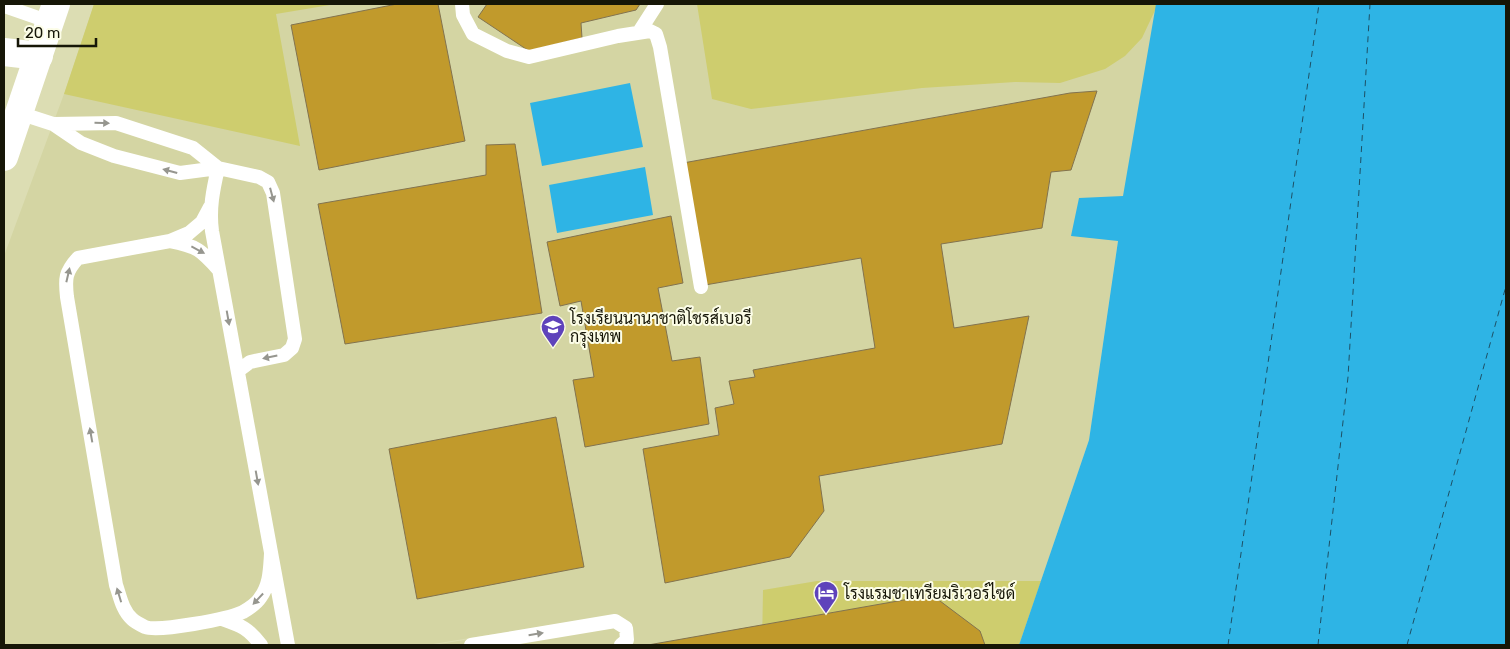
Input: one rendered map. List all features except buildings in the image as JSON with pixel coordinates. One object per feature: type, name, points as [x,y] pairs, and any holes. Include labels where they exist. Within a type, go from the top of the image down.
[{"type":"main road","points":[[4,157],[53,13]]},
{"type":"main road","points":[[4,52],[38,56]]},
{"type":"lane","points":[[462,4],[463,15],[473,34],[507,51],[529,57],[650,30],[658,37],[701,287]]},
{"type":"lane","points":[[639,32],[656,4]]},
{"type":"lane","points":[[4,6],[53,13]]},
{"type":"lane","points":[[19,113],[53,124],[81,143],[114,156],[180,174],[218,168],[259,177],[268,182],[273,193],[295,339],[292,348],[284,354],[250,362],[238,371]]},
{"type":"lane","points":[[53,124],[116,123],[193,148],[218,168]]},
{"type":"lane","points":[[218,168],[210,207],[212,231],[288,645]]},
{"type":"lane","points":[[210,207],[202,222],[189,233],[170,241],[78,258],[68,268],[66,281],[67,297],[116,585],[123,606],[132,619],[146,627],[161,628],[222,619],[244,612],[259,600],[266,589],[271,554]]},
{"type":"lane","points":[[170,241],[185,244],[203,252],[220,270]]},
{"type":"lane","points":[[222,619],[237,624],[251,632],[261,645]]},
{"type":"lane","points":[[471,645],[615,621],[626,628],[627,640],[621,645]]},
{"type":"shaded area","name":"โรงเรียนนานาชาติโชรส์เบอรี กรุงเทพ","points":[[94,4],[1159,4],[1118,240],[1089,440],[1019,645],[434,645],[588,619],[427,645],[4,645],[4,256],[64,94]]},
{"type":"shaded area","points":[[94,4],[336,4],[276,14],[300,146],[64,94]]},
{"type":"shaded area","points":[[697,4],[1158,4],[1142,38],[1125,56],[1105,69],[1060,83],[1015,82],[922,88],[751,109],[712,99]]},
{"type":"shaded area","name":"โรงแรมชาเทรียมริเวอร์ไซด์","points":[[817,581],[1041,581],[1019,645],[762,645],[763,590]]},
{"type":"water","points":[[1156,4],[1506,4],[1506,645],[1019,645],[1089,440],[1118,241],[1071,236],[1079,198],[1123,196]]},
{"type":"water","points":[[630,83],[643,147],[542,166],[530,103]]},
{"type":"water","points":[[645,167],[653,215],[557,233],[549,185]]},
{"type":"ferry route","points":[[1228,645],[1319,4]]},
{"type":"ferry route","points":[[1318,645],[1348,377],[1370,4]]},
{"type":"ferry route","points":[[1407,645],[1506,286]]},
{"type":"place","name":"โรงเรียนนานาชาติโชรส์เบอรี กรุงเทพ","points":[[553,348]]},
{"type":"place","name":"โรงแรมชาเทรียมริเวอร์ไซด์","points":[[826,614]]}]
